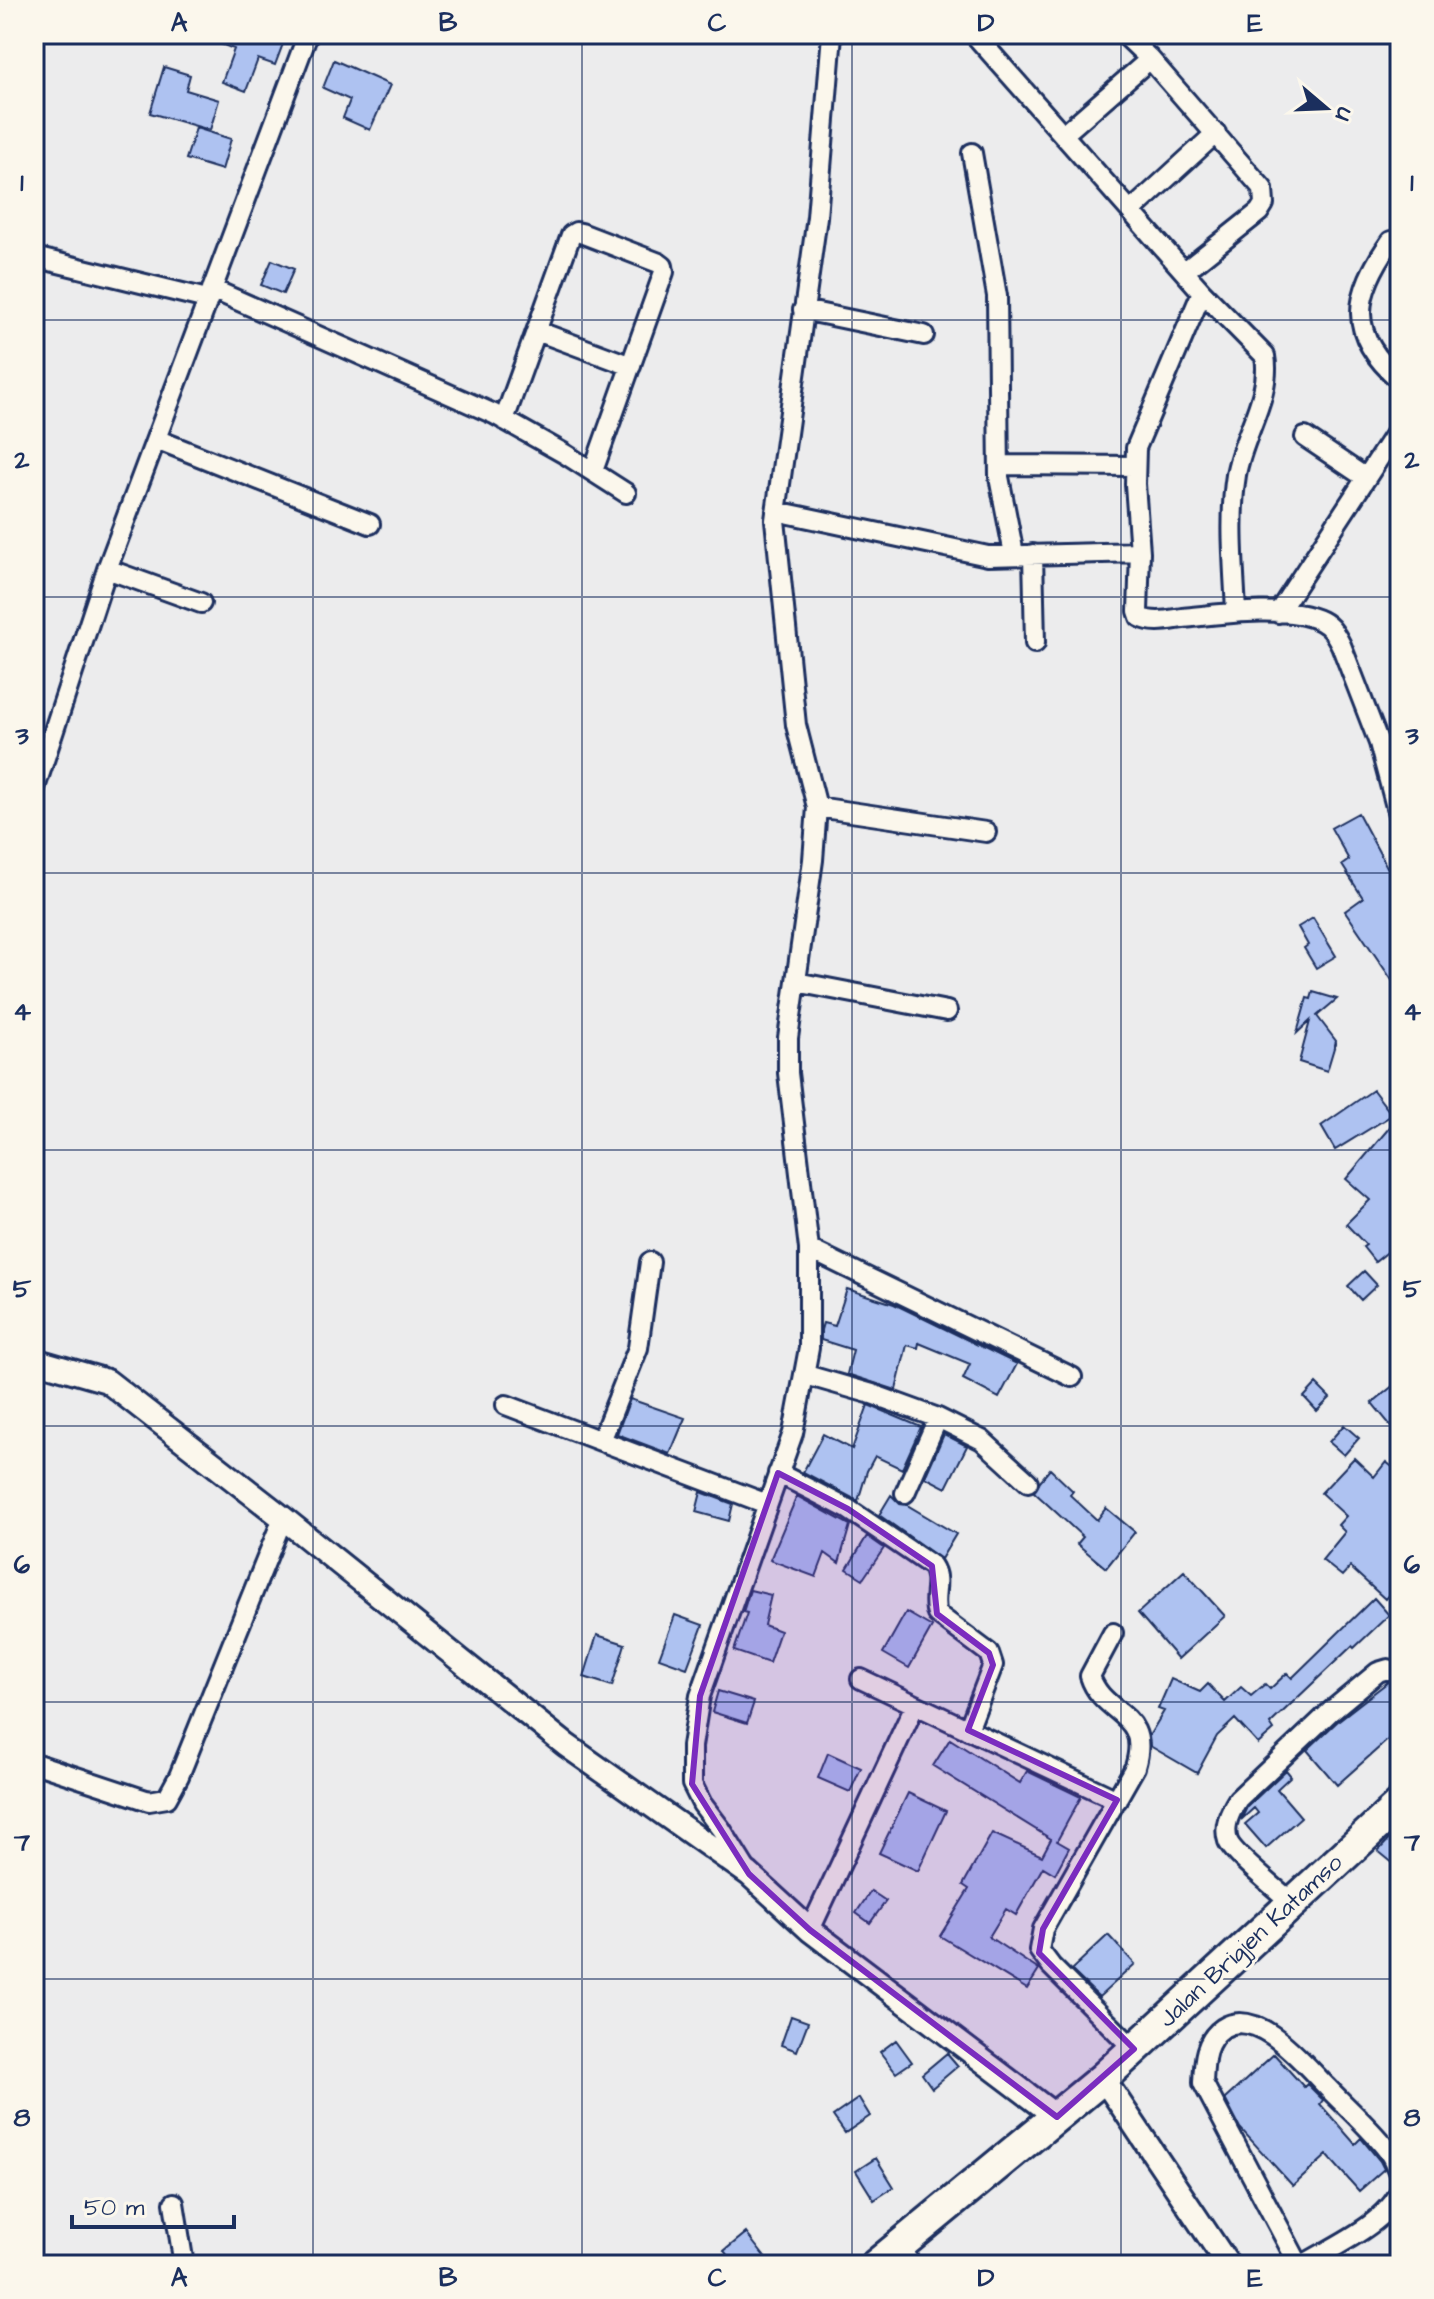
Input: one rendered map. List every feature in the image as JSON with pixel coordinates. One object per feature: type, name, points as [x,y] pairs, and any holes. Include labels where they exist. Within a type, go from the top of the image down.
[{"type":"main road","name":"Jalan Brigjen Katamso","points":[[876,2265],[909,2255],[1400,1804]]},
{"type":"street","points":[[34,788],[107,569],[308,34]]},
{"type":"street","points":[[749,1874],[692,1784],[692,1746],[700,1696],[793,1433],[809,1348],[809,1249],[788,1073],[788,1038],[813,860],[817,807],[796,725],[776,511],[817,217],[832,34]]},
{"type":"street","points":[[974,34],[1202,292],[1265,356],[1267,366],[1263,388],[1236,473],[1233,513],[1236,612]]},
{"type":"street","points":[[1124,34],[1150,59],[1263,189],[1264,204],[1259,212],[1185,271]]},
{"type":"street","points":[[1063,135],[1150,59]]},
{"type":"street","points":[[1131,211],[1216,133]]},
{"type":"street","points":[[972,153],[997,296],[999,477],[1014,554]]},
{"type":"street","points":[[504,420],[571,235],[581,233],[663,266],[664,272],[593,471]]},
{"type":"street","points":[[1391,241],[1372,268],[1359,321],[1374,355],[1400,380]]},
{"type":"street","points":[[34,257],[210,294],[504,420],[626,493]]},
{"type":"street","points":[[1202,292],[1136,448],[1140,617],[1155,621],[1236,612],[1278,613],[1324,623],[1334,633],[1379,743],[1396,788],[1400,822]]},
{"type":"street","points":[[803,310],[924,335]]},
{"type":"street","points":[[537,331],[631,366]]},
{"type":"street","points":[[1278,613],[1400,426]]},
{"type":"street","points":[[1305,437],[1366,478]]},
{"type":"street","points":[[156,439],[370,524]]},
{"type":"street","points":[[999,465],[1135,466]]},
{"type":"street","points":[[776,511],[988,556],[1140,552]]},
{"type":"street","points":[[1033,554],[1035,643]]},
{"type":"street","points":[[107,569],[201,603]]},
{"type":"street","points":[[817,807],[986,832]]},
{"type":"street","points":[[796,982],[947,1011]]},
{"type":"street","points":[[809,1249],[1072,1377]]},
{"type":"street","points":[[601,1441],[638,1348],[650,1262]]},
{"type":"street","points":[[34,1360],[107,1381],[566,1745],[749,1874],[810,1930],[1057,2117]]},
{"type":"street","points":[[806,1375],[938,1418],[982,1440],[1028,1482]]},
{"type":"street","points":[[506,1405],[767,1504]]},
{"type":"street","points":[[905,1493],[938,1418]]},
{"type":"street","points":[[778,1473],[848,1509],[932,1566],[936,1572],[934,1606],[937,1614],[989,1653],[993,1665],[968,1730]]},
{"type":"street","points":[[34,1763],[149,1801],[167,1798],[179,1776],[283,1518]]},
{"type":"street","points":[[1113,1633],[1090,1676],[1093,1686],[1103,1697],[1134,1724],[1140,1753],[1117,1800],[1043,1929],[1039,1950],[1051,1966],[1134,2049]]},
{"type":"street","points":[[1292,1903],[1230,1845],[1227,1829],[1229,1814],[1238,1799],[1331,1711],[1378,1672],[1388,1669],[1400,1673]]},
{"type":"street","points":[[861,1679],[1117,1800]]},
{"type":"street","points":[[810,1930],[915,1705]]},
{"type":"street","points":[[1400,2176],[1390,2154],[1268,2031],[1251,2023],[1233,2022],[1217,2032],[1205,2053],[1203,2083],[1301,2265],[1390,2209],[1400,2191]]},
{"type":"street","points":[[1103,2078],[1228,2265]]},
{"type":"street","points":[[174,2203],[184,2265]]},
{"type":"highlighted area","points":[[778,1473],[848,1509],[932,1566],[937,1614],[989,1653],[993,1665],[968,1730],[1117,1800],[1043,1929],[1039,1953],[1134,2049],[1057,2117],[810,1930],[749,1874],[692,1784],[700,1696]]},
{"type":"building","points":[[200,34],[266,34],[284,41],[275,65],[258,59],[246,91],[222,82],[234,49]]},
{"type":"building","points":[[334,60],[390,85],[370,130],[343,118],[350,100],[323,88]]},
{"type":"building","points":[[164,67],[190,75],[186,90],[219,100],[210,130],[150,113]]},
{"type":"building","points":[[196,128],[231,139],[222,170],[186,159]]},
{"type":"building","points":[[272,260],[294,269],[283,294],[261,285]]},
{"type":"building","points":[[1358,813],[1387,867],[1400,857],[1400,992],[1345,911],[1363,898],[1342,865],[1349,860],[1331,828]]},
{"type":"building","points":[[1313,918],[1336,956],[1316,968],[1304,948],[1308,945],[1298,927]]},
{"type":"building","points":[[1313,992],[1337,999],[1317,1016],[1336,1041],[1327,1071],[1299,1062],[1310,1021],[1297,1033],[1307,998],[1311,999]]},
{"type":"building","points":[[1373,1090],[1392,1115],[1335,1150],[1321,1126]]},
{"type":"building","points":[[1400,1115],[1400,1242],[1375,1262],[1363,1247],[1366,1245],[1346,1224],[1370,1200],[1346,1179]]},
{"type":"building","points":[[1364,1271],[1377,1285],[1361,1300],[1348,1286]]},
{"type":"building","points":[[847,1289],[894,1304],[1017,1364],[999,1398],[963,1379],[970,1364],[919,1343],[918,1348],[907,1345],[896,1390],[847,1374],[853,1350],[821,1340],[821,1330],[823,1323],[835,1326]]},
{"type":"building","points":[[1400,1380],[1400,1437],[1372,1403]]},
{"type":"building","points":[[1316,1384],[1330,1398],[1317,1411],[1304,1397]]},
{"type":"building","points":[[630,1399],[685,1418],[670,1454],[617,1434]]},
{"type":"building","points":[[868,1405],[921,1427],[902,1469],[875,1456],[858,1501],[803,1472],[823,1434],[852,1449]]},
{"type":"building","points":[[1344,1425],[1359,1438],[1344,1455],[1329,1442]]},
{"type":"building","points":[[944,1434],[967,1446],[946,1488],[925,1477]]},
{"type":"building","points":[[1354,1458],[1374,1477],[1386,1462],[1400,1473],[1400,1582],[1385,1599],[1350,1567],[1342,1576],[1322,1560],[1345,1532],[1338,1525],[1346,1516],[1321,1493]]},
{"type":"building","points":[[1050,1469],[1073,1491],[1070,1495],[1097,1520],[1106,1508],[1135,1532],[1106,1568],[1077,1544],[1083,1537],[1034,1492]]},
{"type":"building","points":[[701,1492],[733,1504],[729,1521],[696,1512]]},
{"type":"building","points":[[891,1495],[900,1504],[907,1505],[956,1534],[941,1559],[879,1515]]},
{"type":"building","points":[[797,1496],[850,1525],[839,1563],[825,1553],[816,1577],[770,1560]]},
{"type":"building","points":[[867,1536],[884,1548],[863,1579],[847,1569]]},
{"type":"building","points":[[1184,1571],[1225,1616],[1178,1659],[1138,1613]]},
{"type":"building","points":[[750,1590],[771,1595],[764,1625],[780,1631],[769,1663],[734,1651],[747,1613],[743,1612]]},
{"type":"building","points":[[1374,1598],[1389,1615],[1270,1724],[1274,1730],[1258,1744],[1235,1719],[1217,1736],[1197,1773],[1150,1746],[1149,1736],[1164,1711],[1158,1709],[1171,1679],[1200,1692],[1208,1684],[1225,1702],[1241,1687],[1251,1696],[1265,1684],[1270,1689],[1287,1673],[1292,1678]]},
{"type":"building","points":[[906,1612],[932,1627],[909,1668],[883,1653]]},
{"type":"building","points":[[675,1615],[703,1625],[687,1668],[659,1658]]},
{"type":"building","points":[[597,1635],[625,1644],[612,1686],[584,1677]]},
{"type":"building","points":[[1388,1682],[1400,1685],[1400,1729],[1337,1785],[1307,1750],[1339,1720]]},
{"type":"building","points":[[718,1691],[754,1702],[747,1723],[712,1712]]},
{"type":"building","points":[[950,1739],[1020,1783],[1027,1771],[1081,1797],[1057,1841],[1069,1848],[1055,1874],[1043,1867],[1016,1915],[1006,1909],[989,1937],[1039,1970],[1027,1989],[940,1936],[969,1889],[963,1885],[992,1833],[1042,1856],[1051,1839],[933,1766]]},
{"type":"building","points":[[828,1753],[861,1768],[850,1792],[818,1778]]},
{"type":"building","points":[[1286,1770],[1291,1776],[1277,1789],[1301,1817],[1266,1848],[1245,1824],[1258,1813],[1254,1808],[1241,1820],[1247,1807]]},
{"type":"building","points":[[908,1793],[946,1811],[918,1871],[879,1853]]},
{"type":"building","points":[[1400,1828],[1400,1869],[1378,1851]]},
{"type":"building","points":[[871,1891],[886,1901],[870,1923],[856,1913]]},
{"type":"building","points":[[1108,1935],[1135,1964],[1099,1997],[1071,1970]]},
{"type":"building","points":[[791,2016],[808,2022],[797,2051],[781,2045]]},
{"type":"building","points":[[896,2040],[912,2062],[896,2073],[880,2052]]},
{"type":"building","points":[[947,2053],[958,2066],[932,2088],[922,2074]]},
{"type":"building","points":[[1274,2054],[1304,2087],[1307,2084],[1323,2100],[1320,2104],[1355,2144],[1361,2138],[1380,2161],[1384,2169],[1359,2191],[1327,2155],[1293,2186],[1240,2128],[1225,2099]]},
{"type":"building","points":[[859,2098],[870,2116],[845,2133],[833,2116]]},
{"type":"building","points":[[876,2158],[894,2187],[874,2200],[856,2171]]},
{"type":"building","points":[[746,2233],[771,2265],[736,2265],[724,2251]]}]
